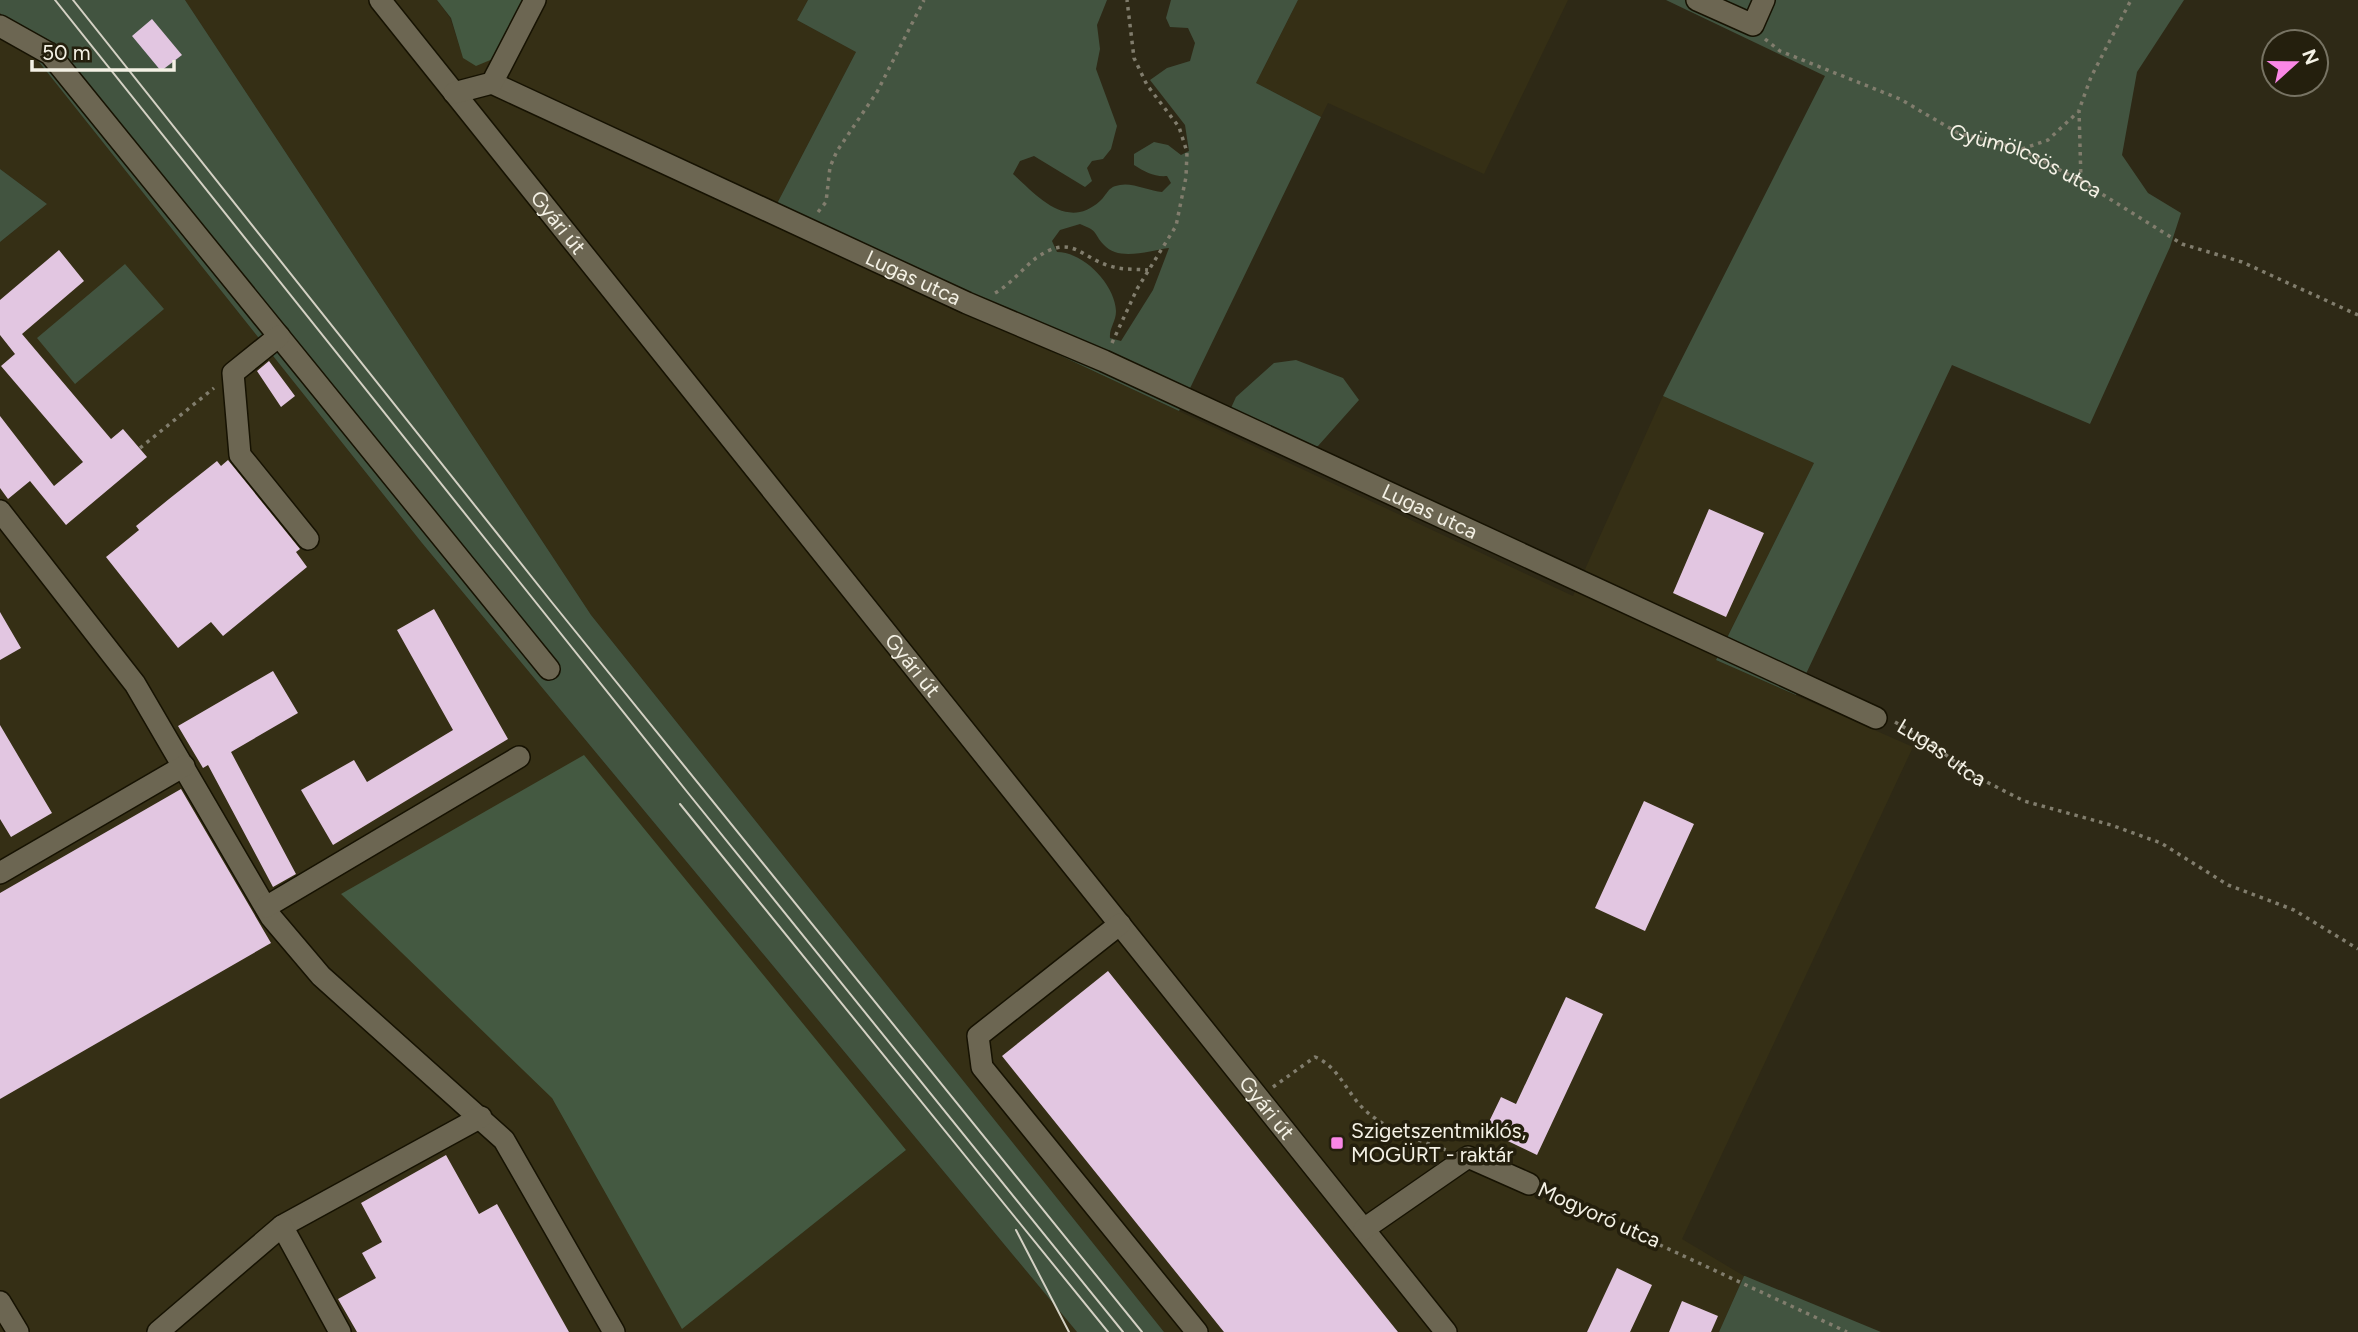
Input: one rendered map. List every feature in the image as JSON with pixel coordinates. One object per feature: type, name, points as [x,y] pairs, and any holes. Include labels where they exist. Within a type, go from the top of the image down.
[{"type":"street","name":"Gyári út","points":[[380,0],[1446,1332]]},
{"type":"street","points":[[454,93],[492,83],[535,0]]},
{"type":"street","points":[[1697,0],[1752,25],[1764,0]]},
{"type":"street","points":[[1,28],[50,54],[549,669]]},
{"type":"street","name":"Lugas utca","points":[[492,83],[967,303],[1104,361],[1876,718]]},
{"type":"street","points":[[279,336],[233,373],[240,455],[308,539]]},
{"type":"street","points":[[0,511],[135,684],[266,907],[321,976],[504,1140],[614,1332]]},
{"type":"street","points":[[266,907],[519,757]]},
{"type":"street","points":[[0,873],[184,766]]},
{"type":"street","points":[[1120,924],[978,1036],[982,1067],[1197,1332]]},
{"type":"street","points":[[158,1332],[282,1226],[481,1117]]},
{"type":"street","points":[[1364,1229],[1468,1157]]},
{"type":"street","name":"Mogyoró utca","points":[[1468,1157],[1529,1184]]},
{"type":"street","points":[[282,1226],[341,1332]]},
{"type":"street","points":[[0,1301],[18,1332]]},
{"type":"path","points":[[797,222],[817,212],[826,202],[830,167],[837,151],[877,92],[924,0]]},
{"type":"path","points":[[1104,361],[1149,270],[1176,226],[1186,177],[1187,152],[1179,127],[1147,85],[1134,58],[1127,0]]},
{"type":"path","points":[[2081,181],[2079,110],[2091,77],[2131,0]]},
{"type":"path","name":"Gyümölcsös utca","points":[[1752,25],[1780,51],[1900,99],[1958,133],[2020,149],[2081,181],[2182,244],[2242,261],[2358,315]]},
{"type":"path","points":[[2020,149],[2048,140],[2079,110]]},
{"type":"path","points":[[967,303],[1004,288],[1035,259],[1051,249],[1067,246],[1080,249],[1109,266],[1149,270]]},
{"type":"path","points":[[140,448],[233,373]]},
{"type":"path","name":"Lugas utca","points":[[1876,718],[1898,723],[1971,774],[2024,801],[2111,825],[2161,843],[2228,885],[2294,910],[2358,949]]},
{"type":"path","points":[[1259,1098],[1315,1057],[1327,1062],[1366,1112],[1406,1136],[1468,1157]]},
{"type":"path","name":"Mogyoró utca","points":[[1529,1184],[1847,1332]]},
{"type":"shaded area","points":[[185,0],[437,0],[450,18],[463,57],[529,0],[808,0],[797,20],[856,52],[769,219],[1573,596],[1663,396],[1814,463],[1716,660],[1913,747],[1682,1239],[1744,1276],[1719,1332],[1164,1332],[591,615]]},
{"type":"shaded area","points":[[1298,0],[1568,0],[1484,174],[1328,103],[1321,117],[1256,83]]},
{"type":"shaded area","points":[[0,13],[422,543],[1077,1332],[0,1332],[0,242],[47,204],[0,169]],"holes":[[[552,1098],[906,1150],[682,1328]]]},
{"type":"green space","points":[[0,0],[185,0],[591,615],[1164,1332],[1077,1332],[422,543],[0,13]]},
{"type":"green space","points":[[437,0],[529,0],[500,56],[476,66],[463,58],[451,18]]},
{"type":"green space","points":[[808,0],[1107,0],[1097,25],[1100,49],[1096,69],[1117,126],[1111,149],[1103,159],[1092,161],[1087,168],[1092,181],[1085,187],[1034,156],[1020,161],[1013,174],[1053,207],[1076,213],[1100,201],[1110,189],[1124,184],[1162,192],[1171,183],[1167,176],[1150,174],[1134,165],[1134,154],[1154,142],[1168,145],[1181,155],[1189,151],[1185,125],[1150,80],[1167,68],[1190,61],[1195,43],[1188,28],[1170,27],[1166,18],[1171,0],[1298,0],[1256,83],[1321,117],[1179,411],[769,219],[856,52],[797,20]],"holes":[[[1080,224],[1093,231],[1110,250],[1118,253],[1135,254],[1169,248],[1153,290],[1121,341],[1110,338],[1116,311],[1104,281],[1087,264],[1067,253],[1057,252],[1052,241],[1060,230]]]},
{"type":"green space","points":[[1666,0],[2184,0],[2137,72],[2122,155],[2148,193],[2181,213],[2170,247],[2090,424],[1952,365],[1796,695],[1716,660],[1814,463],[1663,396],[1825,76]]},
{"type":"green space","points":[[0,169],[47,204],[0,242]]},
{"type":"green space","points":[[125,264],[164,309],[75,384],[37,338]]},
{"type":"green space","points":[[1296,360],[1343,378],[1359,400],[1318,446],[1295,444],[1272,435],[1231,408],[1236,397],[1274,363]]},
{"type":"green space","points":[[584,755],[906,1150],[682,1329],[552,1098],[341,894]]},
{"type":"green space","points":[[1745,1276],[1881,1332],[1719,1332]]},
{"type":"building","points":[[152,19],[182,55],[161,71],[132,36]]},
{"type":"building","points":[[59,250],[84,281],[22,334],[111,439],[123,429],[147,457],[66,525],[30,481],[8,499],[0,488],[0,416],[54,486],[83,462],[1,366],[15,354],[0,335],[0,300]]},
{"type":"building","points":[[269,361],[295,396],[281,407],[257,371]]},
{"type":"building","points":[[228,460],[300,549],[296,552],[307,567],[223,636],[211,622],[178,648],[106,557],[139,530],[136,526],[169,499],[217,461],[221,466]]},
{"type":"building","points":[[1709,509],[1764,533],[1726,617],[1673,593]]},
{"type":"building","points":[[434,609],[508,739],[333,845],[301,790],[354,760],[367,782],[453,730],[397,630]]},
{"type":"building","points":[[0,612],[21,648],[0,660]]},
{"type":"building","points":[[273,671],[298,713],[231,752],[296,874],[273,887],[208,765],[203,768],[178,726]]},
{"type":"building","points":[[0,725],[52,813],[11,837],[0,819]]},
{"type":"building","points":[[181,789],[271,943],[0,1099],[0,893]]},
{"type":"building","points":[[1644,801],[1694,824],[1645,931],[1595,908]]},
{"type":"building","points":[[1108,971],[1398,1332],[1224,1332],[1002,1056]]},
{"type":"building","points":[[1566,997],[1603,1014],[1537,1155],[1485,1130],[1501,1097],[1516,1104]]},
{"type":"building","points":[[446,1155],[479,1214],[497,1204],[569,1332],[357,1332],[338,1299],[376,1278],[362,1253],[382,1242],[361,1203]]},
{"type":"building","points":[[1617,1268],[1652,1285],[1630,1332],[1587,1332]]},
{"type":"building","points":[[1682,1301],[1718,1316],[1711,1332],[1669,1332]]},
{"type":"tram line","points":[[55,0],[688,793],[1123,1332]]},
{"type":"tram line","points":[[73,0],[550,600],[1142,1332]]},
{"type":"tram line","points":[[680,804],[1108,1332]]},
{"type":"tram line","points":[[1016,1230],[1069,1332]]},
{"type":"place","name":"Szigetszentmiklós, MOGÜRT - raktár","points":[[1337,1143]]}]
